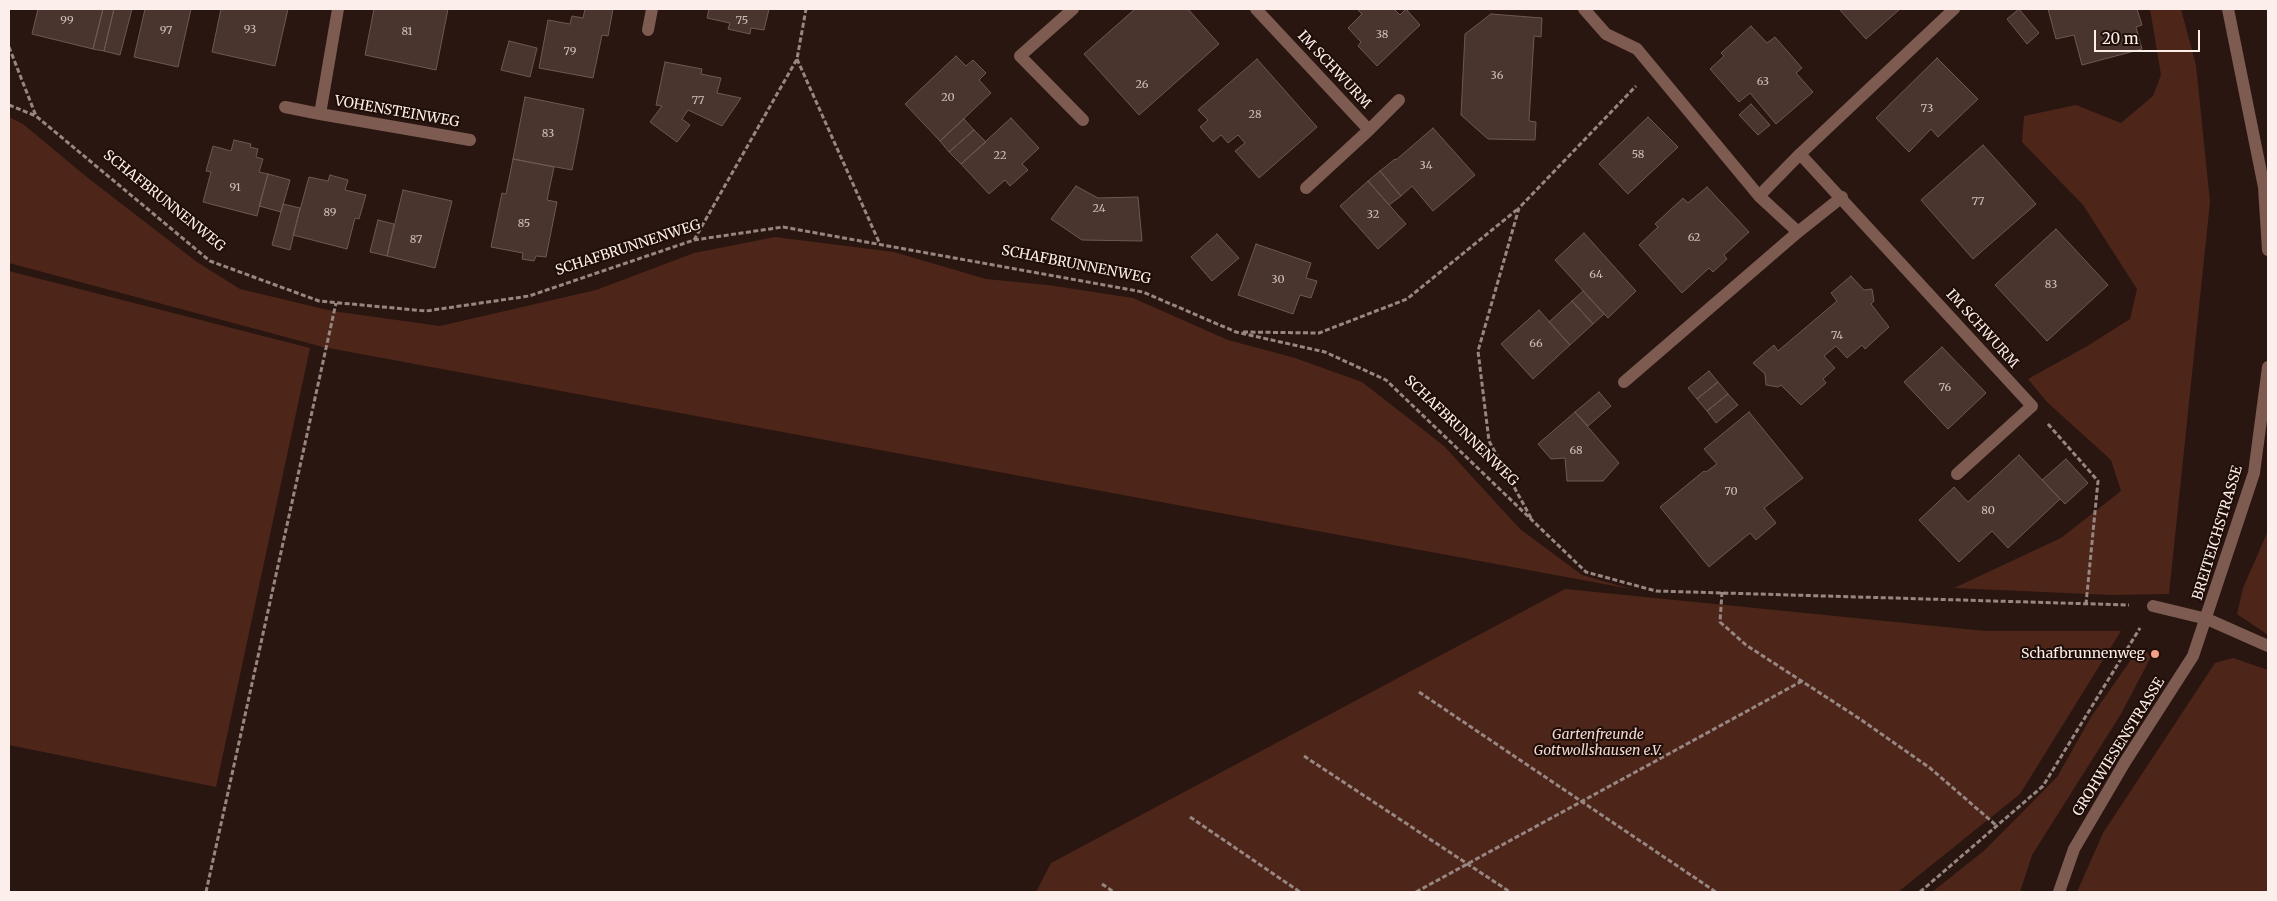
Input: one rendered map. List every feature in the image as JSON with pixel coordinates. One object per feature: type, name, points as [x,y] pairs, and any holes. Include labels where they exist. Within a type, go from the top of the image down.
[{"type":"street","name":"VOHENSTEINWEG","points":[[320,114],[338,9]]},
{"type":"street","points":[[648,30],[652,9]]},
{"type":"street","points":[[1073,9],[1020,56],[1083,120]]},
{"type":"street","name":"IM SCHWURM","points":[[1256,9],[1369,130]]},
{"type":"street","points":[[1584,9],[1606,34],[1637,49],[1759,196],[1798,232]]},
{"type":"street","points":[[1759,196],[1800,154],[1954,9]]},
{"type":"street","points":[[2228,9],[2264,186],[2268,250]]},
{"type":"street","name":"IM SCHWURM","points":[[1306,188],[1399,100]]},
{"type":"street","name":"VOHENSTEINWEG","points":[[285,107],[470,140]]},
{"type":"street","name":"IM SCHWURM","points":[[1800,154],[1842,197],[2032,406]]},
{"type":"street","points":[[1624,382],[1798,232],[1842,197]]},
{"type":"street","name":"BREITEICHSTRASSE","points":[[2207,619],[2254,473],[2268,367]]},
{"type":"street","points":[[1957,474],[2032,406]]},
{"type":"street","points":[[2153,606],[2207,619],[2268,646]]},
{"type":"street","name":"GROHWIESENSTRASSE","points":[[2059,892],[2074,849],[2125,762],[2193,656],[2207,619]]},
{"type":"path","points":[[694,240],[797,59],[806,9]]},
{"type":"path","points":[[9,47],[36,116]]},
{"type":"path","points":[[797,59],[879,243]]},
{"type":"path","points":[[1236,332],[1320,333],[1407,299],[1519,208],[1652,69]]},
{"type":"path","name":"SCHAFBRUNNENWEG","points":[[9,105],[36,116],[210,261],[319,301],[426,311],[529,296],[694,240],[783,226],[1143,292],[1236,332],[1325,352],[1386,380],[1586,572],[1656,590],[2153,606]]},
{"type":"path","points":[[1519,208],[1478,351],[1489,441],[1532,521]]},
{"type":"path","points":[[206,892],[336,303]]},
{"type":"path","points":[[2032,406],[2098,481],[2086,604]]},
{"type":"path","points":[[1722,592],[1720,622],[1746,645],[1930,768],[1997,826]]},
{"type":"path","points":[[1920,892],[2044,786],[2153,606]]},
{"type":"path","points":[[1416,892],[1802,681]]},
{"type":"path","points":[[1419,692],[1716,892]]},
{"type":"path","points":[[1304,756],[1510,892]]},
{"type":"path","points":[[1190,817],[1300,892]]},
{"type":"path","points":[[1102,884],[1114,892]]},
{"type":"green space","points":[[2150,9],[2181,9],[2196,65],[2210,202],[2169,594],[2111,595],[1954,588],[2061,538],[2121,491],[2111,460],[2047,402],[2028,379],[2089,345],[2130,319],[2137,289],[2083,205],[2022,142],[2024,116],[2076,105],[2121,123],[2153,96],[2161,75]]},
{"type":"green space","points":[[9,117],[23,124],[88,178],[197,262],[240,289],[332,311],[440,326],[596,290],[694,253],[775,237],[894,252],[986,279],[1048,285],[1133,298],[1228,340],[1295,358],[1362,382],[1444,446],[1520,529],[1582,575],[1631,589],[323,347],[9,263]]},
{"type":"green space","points":[[9,271],[310,348],[216,787],[9,745]]},
{"type":"green space","points":[[2268,531],[2268,635],[2237,614],[2243,588]]},
{"type":"green space","name":"Gartenfreunde Gottwollshausen e.V.","points":[[1565,589],[1985,631],[2121,631],[2020,794],[1898,892],[1036,892],[1051,863]]},
{"type":"green space","points":[[2137,651],[2147,652],[2151,657],[2121,714],[2032,855],[2020,892],[1932,892],[1985,850],[2057,777],[2091,717]]},
{"type":"green space","points":[[2233,658],[2268,670],[2268,892],[2077,892],[2103,833],[2215,663]]},
{"type":"building","points":[[38,9],[103,9],[93,49],[32,34]]},
{"type":"building","points":[[103,9],[114,9],[104,51],[93,49]]},
{"type":"building","points":[[114,9],[132,9],[120,55],[104,51]]},
{"type":"building","points":[[145,9],[191,9],[178,67],[134,57]]},
{"type":"building","points":[[221,9],[288,9],[275,66],[212,52]]},
{"type":"building","points":[[374,9],[448,9],[436,70],[365,55]]},
{"type":"building","points":[[585,9],[613,9],[608,36],[602,35],[593,78],[539,68],[548,20],[570,24],[572,16],[583,18]]},
{"type":"building","points":[[709,9],[769,9],[764,30],[751,28],[750,34],[728,29],[730,23],[707,18]]},
{"type":"building","points":[[1135,9],[1188,9],[1219,44],[1139,115],[1084,54]]},
{"type":"building","points":[[1357,9],[1394,9],[1400,15],[1406,9],[1420,25],[1377,66],[1358,46],[1361,42],[1348,28],[1362,14]]},
{"type":"building","points":[[1839,9],[1900,9],[1866,39]]},
{"type":"building","points":[[2019,9],[2039,33],[2027,44],[2007,19]]},
{"type":"building","points":[[2048,9],[2137,9],[2142,25],[2136,27],[2142,49],[2082,65],[2074,35],[2056,39]]},
{"type":"building","points":[[1491,14],[1542,18],[1541,37],[1534,36],[1529,121],[1536,122],[1535,140],[1488,139],[1461,115],[1465,34]]},
{"type":"building","points":[[1751,26],[1767,43],[1775,37],[1802,68],[1796,73],[1813,92],[1776,124],[1750,93],[1739,102],[1710,69],[1724,56],[1721,53]]},
{"type":"building","points":[[509,41],[537,48],[530,77],[501,70]]},
{"type":"building","points":[[956,56],[966,66],[973,60],[986,73],[979,80],[991,93],[940,141],[905,104]]},
{"type":"building","points":[[1937,58],[1978,99],[1938,137],[1931,129],[1909,152],[1876,118]]},
{"type":"building","points":[[1257,59],[1317,127],[1259,178],[1235,151],[1245,143],[1238,135],[1228,143],[1221,135],[1213,142],[1200,127],[1208,120],[1198,110]]},
{"type":"building","points":[[665,62],[702,69],[701,74],[721,78],[717,93],[741,98],[722,126],[688,110],[682,119],[690,125],[677,142],[650,122],[662,106],[656,105]]},
{"type":"building","points":[[525,97],[584,109],[572,170],[513,159]]},
{"type":"building","points":[[1751,104],[1770,125],[1758,135],[1739,115]]},
{"type":"building","points":[[1648,117],[1678,147],[1628,194],[1599,164]]},
{"type":"building","points":[[1011,118],[1039,148],[1022,164],[1028,170],[1010,186],[1005,180],[989,194],[961,164]]},
{"type":"building","points":[[964,119],[974,130],[949,152],[940,141]]},
{"type":"building","points":[[1433,128],[1475,175],[1433,211],[1412,186],[1401,196],[1380,171],[1396,160]]},
{"type":"building","points":[[974,130],[986,142],[961,164],[949,152]]},
{"type":"building","points":[[234,140],[251,144],[250,147],[258,149],[256,157],[263,159],[259,172],[268,174],[257,216],[203,202],[211,172],[206,171],[213,146],[231,151]]},
{"type":"building","points":[[1983,145],[2036,204],[1973,259],[1921,200]]},
{"type":"building","points":[[513,159],[554,167],[547,200],[557,202],[546,257],[536,256],[534,261],[522,259],[523,253],[491,247],[502,193],[506,194]]},
{"type":"building","points":[[1380,171],[1401,196],[1389,205],[1368,181]]},
{"type":"building","points":[[268,174],[290,180],[281,212],[259,206]]},
{"type":"building","points":[[330,175],[348,180],[345,190],[366,195],[359,219],[355,218],[347,249],[293,235],[309,177],[328,181]]},
{"type":"building","points":[[1368,181],[1406,224],[1378,249],[1340,206]]},
{"type":"building","points":[[1076,186],[1098,198],[1138,197],[1142,241],[1082,240],[1051,219]]},
{"type":"building","points":[[1707,187],[1749,232],[1724,255],[1727,259],[1713,272],[1709,268],[1682,293],[1639,245],[1658,227],[1655,224],[1683,198],[1688,203]]},
{"type":"building","points":[[403,190],[452,201],[435,268],[387,256]]},
{"type":"building","points":[[283,204],[300,208],[290,250],[272,245]]},
{"type":"building","points":[[378,220],[394,224],[387,256],[370,252]]},
{"type":"building","points":[[2056,229],[2108,285],[2047,341],[1995,285]]},
{"type":"building","points":[[1584,233],[1636,291],[1608,318],[1555,260]]},
{"type":"building","points":[[1217,234],[1239,258],[1212,281],[1191,257]]},
{"type":"building","points":[[1256,244],[1311,263],[1306,278],[1317,281],[1311,298],[1300,295],[1293,314],[1238,295]]},
{"type":"building","points":[[1851,276],[1864,290],[1872,289],[1874,301],[1871,304],[1889,327],[1865,349],[1862,345],[1847,358],[1836,346],[1824,356],[1835,368],[1823,379],[1826,383],[1801,405],[1781,385],[1778,387],[1766,385],[1765,374],[1753,363],[1774,345],[1778,351],[1837,301],[1831,293]]},
{"type":"building","points":[[1583,291],[1604,314],[1593,324],[1572,301]]},
{"type":"building","points":[[1572,301],[1593,324],[1570,345],[1549,322]]},
{"type":"building","points":[[1539,310],[1570,345],[1533,379],[1501,344]]},
{"type":"building","points":[[1942,347],[1986,393],[1948,429],[1904,382]]},
{"type":"building","points":[[1709,371],[1718,382],[1697,399],[1688,388]]},
{"type":"building","points":[[1718,382],[1728,394],[1707,411],[1697,399]]},
{"type":"building","points":[[1599,392],[1611,406],[1588,426],[1575,412]]},
{"type":"building","points":[[1728,394],[1738,405],[1716,423],[1707,411]]},
{"type":"building","points":[[1575,412],[1619,463],[1603,481],[1567,481],[1565,458],[1551,459],[1538,444]]},
{"type":"building","points":[[1749,412],[1803,478],[1764,508],[1776,523],[1756,540],[1750,533],[1709,567],[1660,507],[1704,471],[1706,472],[1717,464],[1704,449]]},
{"type":"building","points":[[2019,455],[2060,499],[2008,548],[1992,531],[1959,562],[1919,520],[1954,487],[1968,502]]},
{"type":"building","points":[[2066,459],[2088,483],[2065,504],[2042,480]]},
{"type":"place","name":"Schafbrunnenweg","points":[[2155,654]]}]
